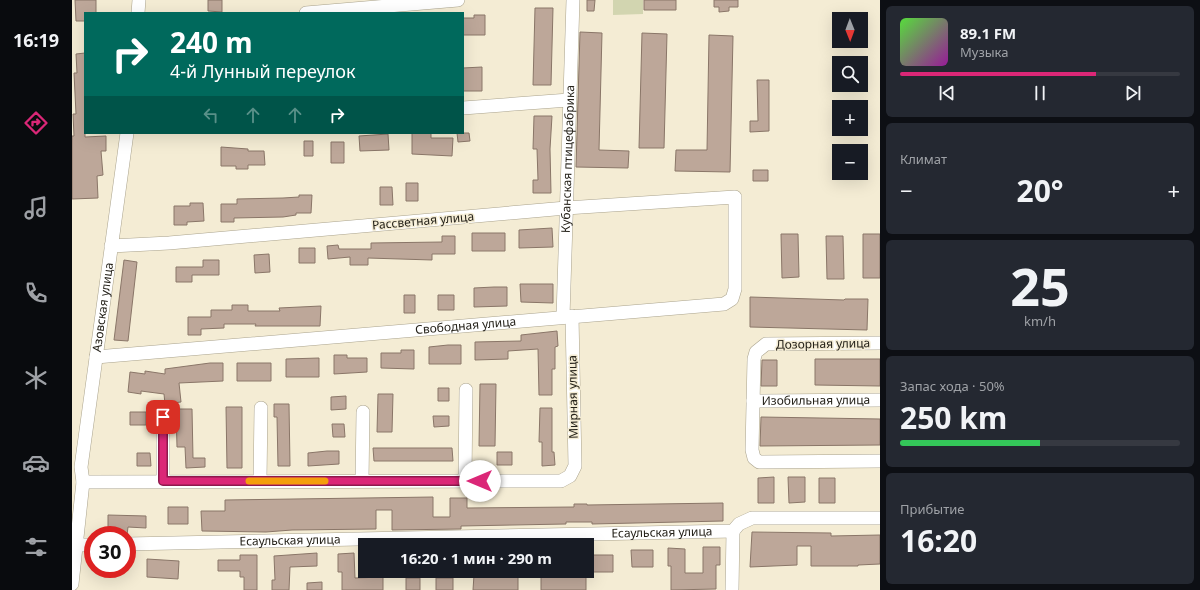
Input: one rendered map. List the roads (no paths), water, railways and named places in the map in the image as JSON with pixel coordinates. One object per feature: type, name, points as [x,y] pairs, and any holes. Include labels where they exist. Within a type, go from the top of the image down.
[{"type":"street","points":[[138,12],[139,0]]},
{"type":"street","points":[[312,12],[354,5],[458,0]]},
{"type":"street","name":"Кубанская птицефабрика","points":[[567,317],[566,208],[573,0]]},
{"type":"street","points":[[464,108],[570,100]]},
{"type":"street","name":"Азовская улица","points":[[72,584],[83,482],[81,467],[111,246],[130,134]]},
{"type":"street","name":"Рассветная улица","points":[[111,246],[169,243],[566,208],[735,197]]},
{"type":"street","name":"Свободная улица","points":[[96,358],[724,304],[734,295],[735,289],[735,197]]},
{"type":"street","name":"Мирная улица","points":[[465,481],[561,480],[570,476],[575,466],[567,317]]},
{"type":"street","name":"Дозорная улица","points":[[753,401],[754,359],[756,352],[766,344],[880,343]]},
{"type":"street","points":[[83,482],[465,481],[466,390]]},
{"type":"street","name":"Изобильная улица","points":[[753,401],[880,400]]},
{"type":"street","points":[[753,401],[752,450],[754,458],[759,462],[880,462]]},
{"type":"street","points":[[260,481],[261,408]]},
{"type":"street","points":[[362,481],[363,412]]},
{"type":"street","points":[[163,417],[163,481]]},
{"type":"street","points":[[732,590],[733,532],[739,524],[752,518],[880,518]]},
{"type":"street","name":"Есаульская улица","points":[[136,544],[733,532]]}]
